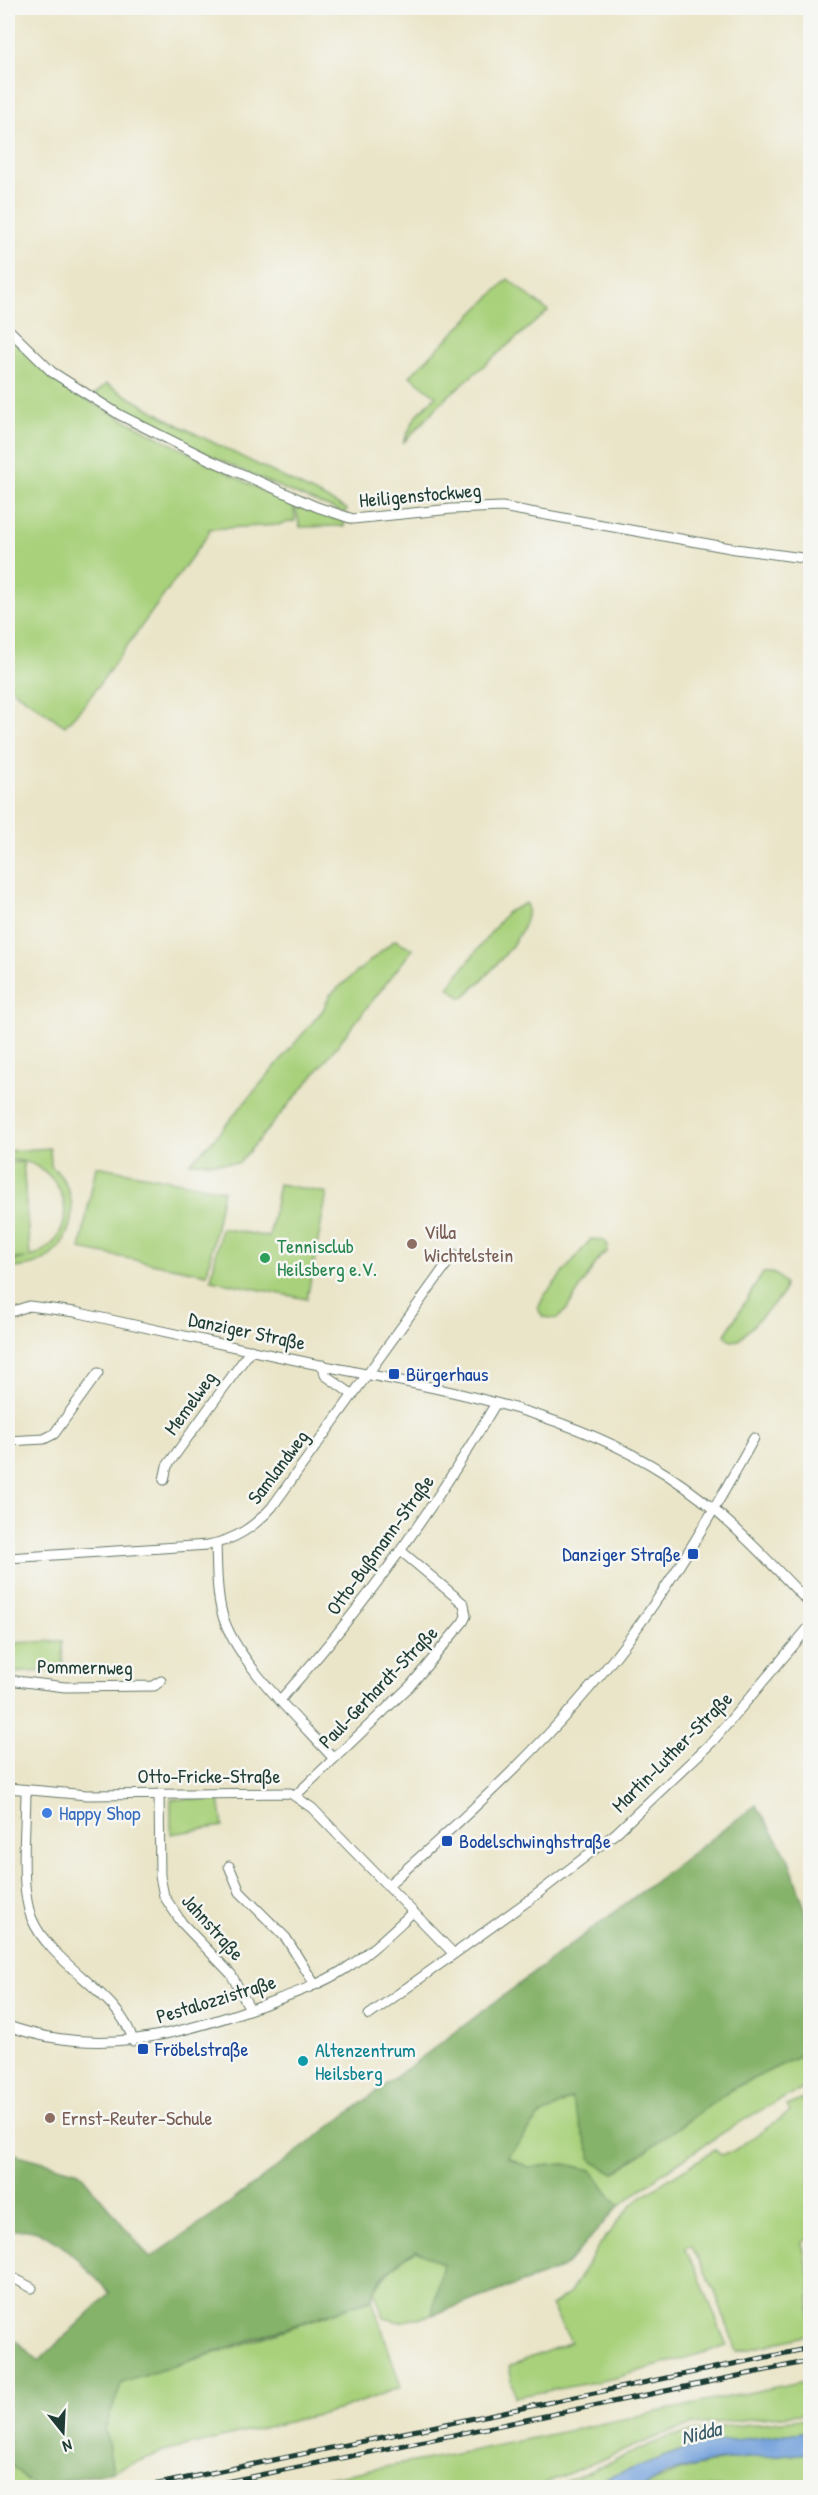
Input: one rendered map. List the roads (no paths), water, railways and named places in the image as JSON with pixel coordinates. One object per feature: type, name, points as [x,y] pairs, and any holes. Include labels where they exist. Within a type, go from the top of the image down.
[{"type":"street","name":"Heiligenstockweg","points":[[8,329],[52,372],[120,415],[210,460],[317,507],[353,519],[452,509],[502,507],[736,549],[810,559]]},
{"type":"street","name":"Samlandweg","points":[[8,1558],[216,1544],[245,1532],[272,1507],[454,1254]]},
{"type":"street","name":"Danziger Straße","points":[[8,1313],[21,1307],[46,1306],[496,1403],[557,1423],[622,1450],[666,1474],[714,1510],[810,1604]]},
{"type":"street","name":"Memelweg","points":[[164,1480],[167,1466],[251,1350]]},
{"type":"street","points":[[323,1365],[325,1374],[353,1395]]},
{"type":"street","points":[[8,1441],[44,1439],[54,1434],[98,1373]]},
{"type":"street","name":"Otto-Bußmann-Straße","points":[[281,1699],[328,1646],[401,1551],[455,1471],[496,1403]]},
{"type":"street","points":[[387,1886],[485,1799],[578,1701],[643,1618],[714,1510],[754,1438]]},
{"type":"street","points":[[216,1544],[220,1601],[224,1622],[244,1658],[334,1759]]},
{"type":"street","name":"Paul-Gerhardt-Straße","points":[[296,1795],[420,1675],[466,1616],[464,1604],[460,1599],[401,1551]]},
{"type":"street","name":"Martin-Luther-Straße","points":[[369,2015],[563,1875],[636,1815],[717,1736],[810,1626]]},
{"type":"street","name":"Pommernweg","points":[[8,1680],[65,1687],[154,1686],[161,1681]]},
{"type":"street","name":"Otto-Fricke-Straße","points":[[8,1788],[87,1795],[280,1791],[296,1795],[312,1808],[453,1953]]},
{"type":"street","points":[[26,1791],[26,1889],[32,1919],[47,1943],[126,2022],[133,2041]]},
{"type":"street","name":"Jahnstraße","points":[[159,1794],[160,1876],[164,1896],[182,1923],[231,1974],[250,2009]]},
{"type":"street","points":[[229,1866],[240,1892],[285,1938],[315,1985]]},
{"type":"street","name":"Pestalozzistraße","points":[[8,2026],[70,2041],[95,2043],[133,2041],[178,2032],[315,1985],[363,1956],[412,1913]]},
{"type":"street","points":[[8,2275],[33,2288]]},
{"type":"water","points":[[810,2431],[810,2452],[715,2461],[665,2474],[643,2487],[583,2487],[695,2445]]},
{"type":"railway","points":[[139,2488],[810,2348]]},
{"type":"railway","points":[[197,2488],[810,2361]]},
{"type":"place","name":"Villa Wichtelstein","points":[[412,1244]]},
{"type":"place","name":"Tennisclub Heilsberg e.V.","points":[[265,1258]]},
{"type":"place","name":"Bürgerhaus","points":[[394,1374]]},
{"type":"place","name":"Danziger Straße","points":[[693,1554]]},
{"type":"place","name":"Happy Shop","points":[[47,1813]]},
{"type":"place","name":"Bodelschwinghstraße","points":[[447,1841]]},
{"type":"place","name":"Fröbelstraße","points":[[143,2049]]},
{"type":"place","name":"Altenzentrum Heilsberg","points":[[303,2061]]},
{"type":"place","name":"Ernst-Reuter-Schule","points":[[50,2118]]},
{"type":"water label","name":"Nidda","points":[[701,2433]]}]
